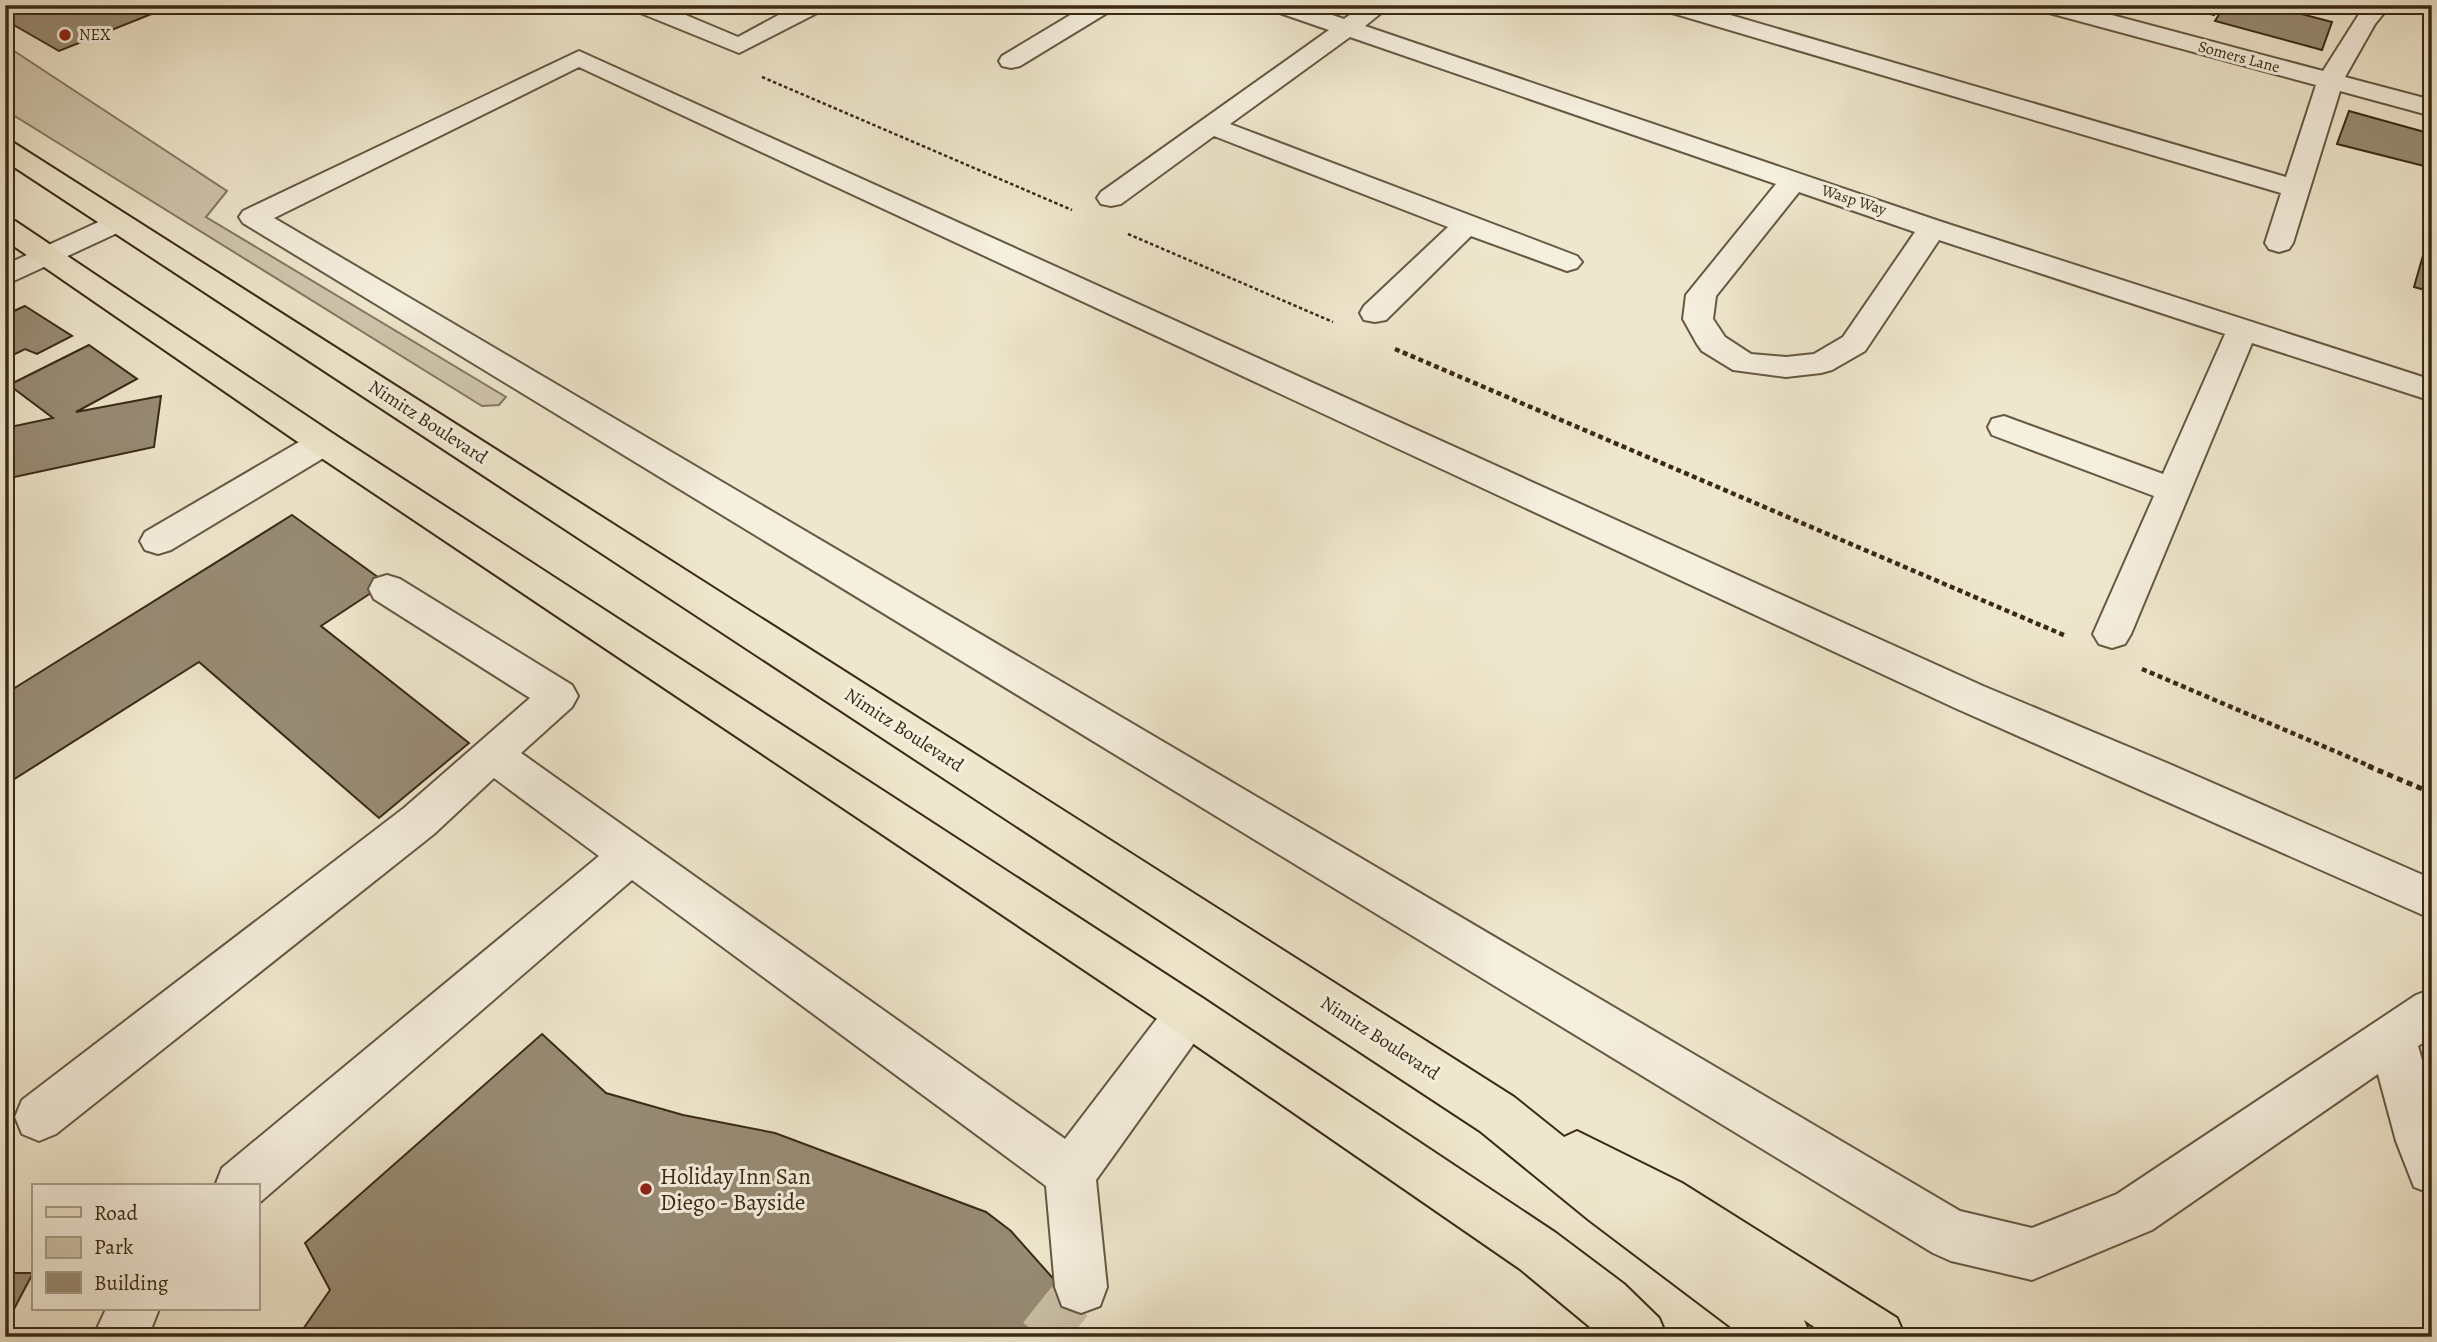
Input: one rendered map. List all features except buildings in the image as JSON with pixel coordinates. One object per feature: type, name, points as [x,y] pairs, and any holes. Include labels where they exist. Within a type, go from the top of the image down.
[{"type":"main road","name":"Nimitz Boulevard","points":[[5,149],[1497,1114],[1643,1229],[1701,1268],[1755,1310],[1784,1337]]},
{"type":"main road","points":[[5,227],[323,443],[1188,1014],[1538,1251],[1605,1303],[1640,1337]]},
{"type":"main road","points":[[1497,1114],[1664,1201],[1878,1337]]},
{"type":"street","points":[[641,5],[739,46],[815,5]]},
{"type":"street","points":[[1011,61],[1104,5]]},
{"type":"street","name":"Wasp Way","points":[[1279,5],[1932,228],[2432,391]]},
{"type":"street","points":[[1111,198],[1379,5]]},
{"type":"street","points":[[1670,5],[2298,188]]},
{"type":"street","name":"Somers Lane","points":[[2046,5],[2432,108]]},
{"type":"street","points":[[2279,243],[2329,81],[2365,21],[2376,8],[2373,5]]},
{"type":"street","points":[[2432,900],[2153,775],[1969,697],[579,58],[253,217],[1951,1235],[2032,1254],[2134,1212],[2432,1010]]},
{"type":"street","points":[[1210,127],[1567,262]]},
{"type":"street","points":[[1793,181],[1701,295],[1698,319],[1713,344],[1744,363],[1786,367],[1821,363],[1854,344],[1932,228]]},
{"type":"street","points":[[5,276],[118,222]]},
{"type":"street","points":[[1375,313],[1466,225]]},
{"type":"street","points":[[2112,635],[2242,329]]},
{"type":"street","points":[[2004,427],[2173,490]]},
{"type":"street","points":[[158,541],[323,443]]},
{"type":"street","points":[[39,1116],[419,821],[558,696],[387,589]]},
{"type":"street","points":[[493,755],[1070,1174]]},
{"type":"street","points":[[242,1184],[631,855]]},
{"type":"street","points":[[1081,1287],[1070,1174],[1188,1014]]},
{"type":"street","points":[[2392,1038],[2421,1142],[2432,1168]]},
{"type":"street","points":[[120,1337],[133,1310]]},
{"type":"path","points":[[761,77],[1082,215]]},
{"type":"path","points":[[1121,231],[1339,325]]},
{"type":"path","points":[[1391,347],[2072,639]]},
{"type":"path","points":[[2136,666],[2432,793]]},
{"type":"green space","points":[[5,45],[227,191],[206,217],[506,397],[499,405],[482,406],[5,110]]},
{"type":"tunnel","points":[[1041,1337],[1081,1287]]},
{"type":"place","name":"NEX","points":[[65,35]]},
{"type":"place","name":"Holiday Inn San Diego - Bayside","points":[[646,1189]]}]
